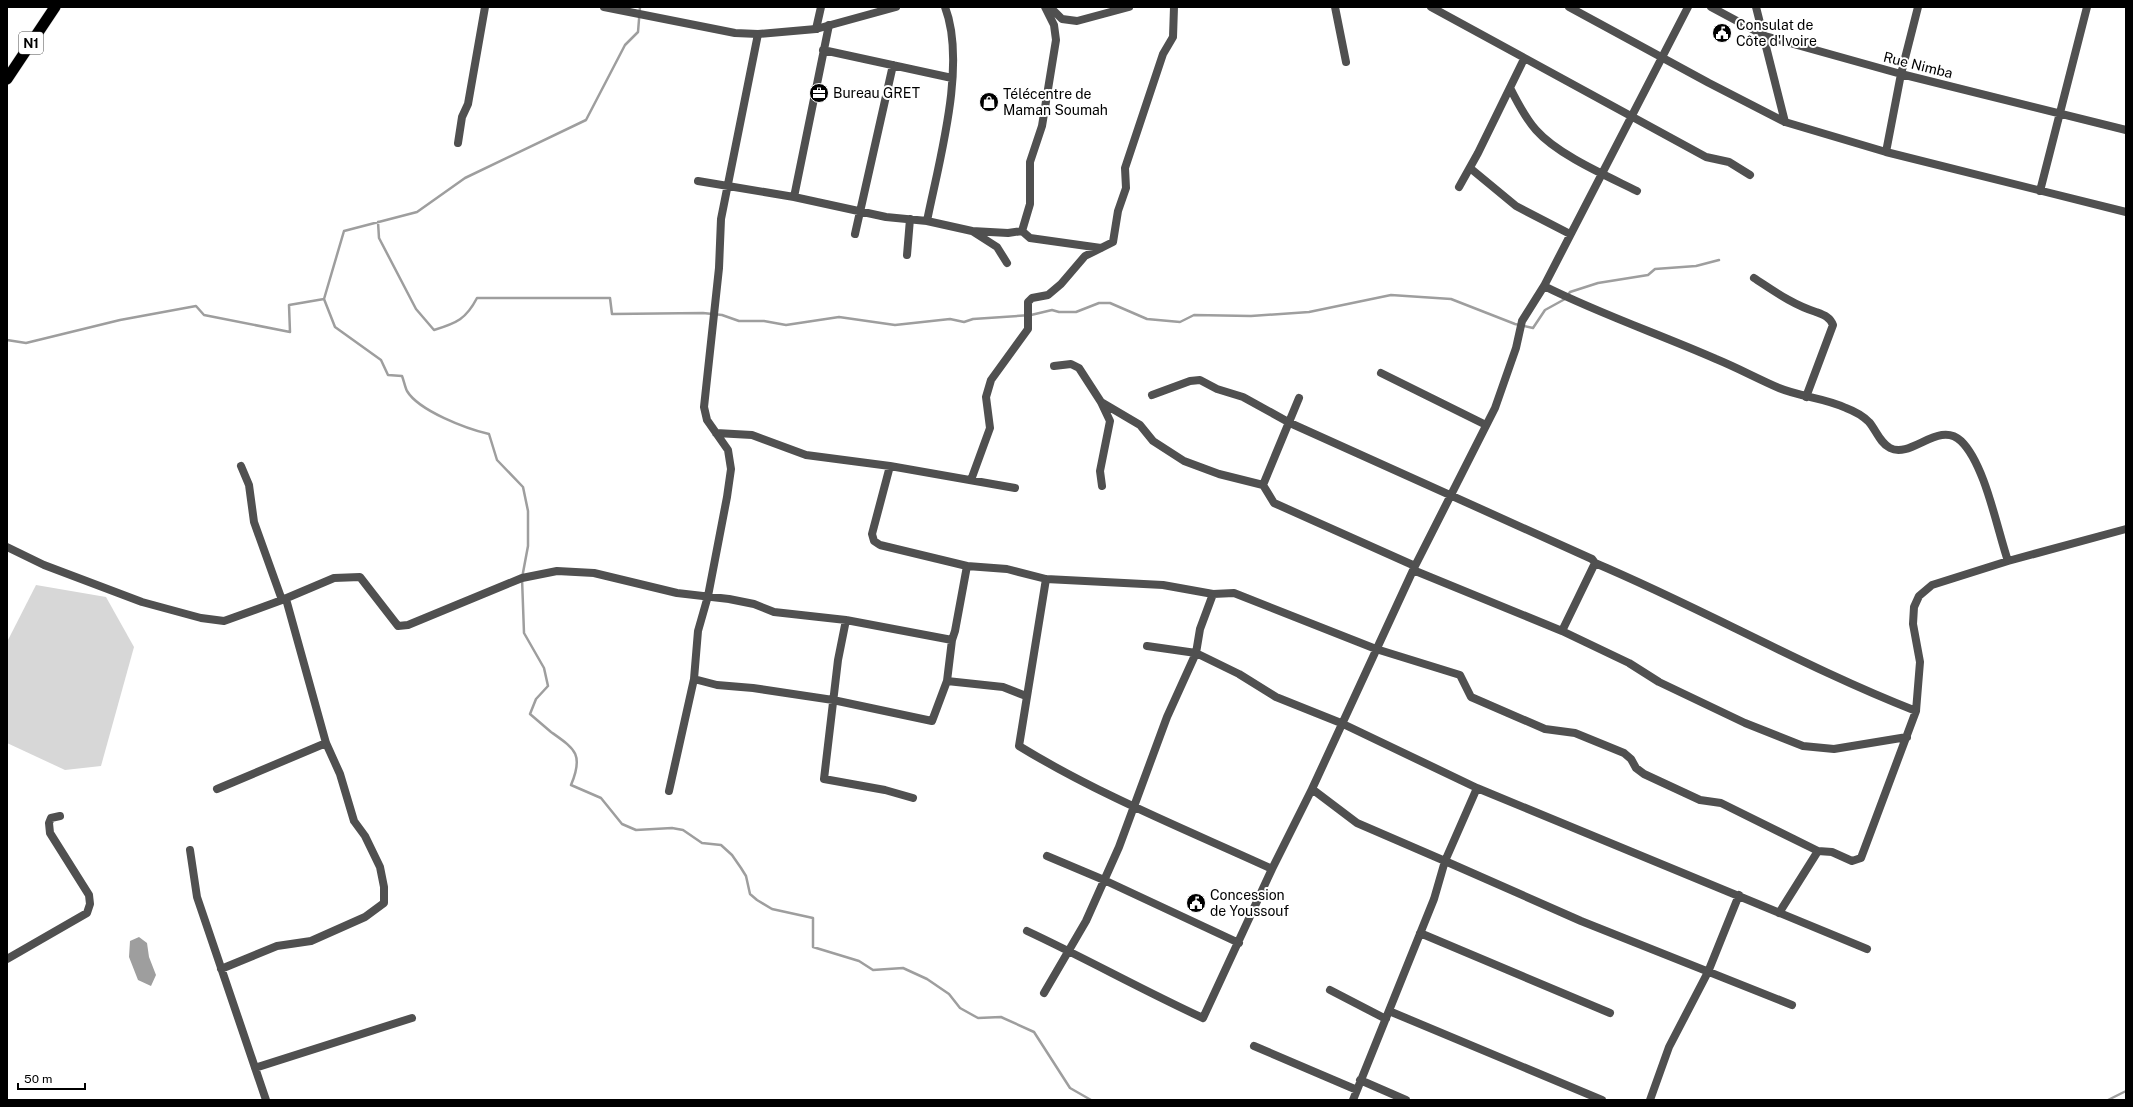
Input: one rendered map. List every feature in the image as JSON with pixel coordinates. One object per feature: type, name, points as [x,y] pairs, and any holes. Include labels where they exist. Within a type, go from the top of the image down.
[{"type":"highway","name":"N1","points":[[7,79],[55,7]]},
{"type":"street","points":[[458,143],[462,116],[468,104],[485,7]]},
{"type":"street","points":[[604,7],[735,33],[758,34],[816,29],[896,7]]},
{"type":"street","points":[[816,29],[821,7]]},
{"type":"street","points":[[927,221],[946,124],[952,78],[953,55],[950,18],[945,7]]},
{"type":"street","points":[[1022,230],[1030,204],[1030,162],[1042,126],[1056,40],[1054,25],[1045,7]]},
{"type":"street","points":[[1050,7],[1062,19],[1076,20],[1129,7]]},
{"type":"street","points":[[970,480],[990,428],[986,397],[991,380],[1028,329],[1028,302],[1032,298],[1048,296],[1061,284],[1085,256],[1113,242],[1118,211],[1126,188],[1125,168],[1163,54],[1173,37],[1174,7]]},
{"type":"street","points":[[1335,7],[1346,62]]},
{"type":"street","points":[[1432,7],[1524,59],[1706,157],[1729,162],[1750,175]]},
{"type":"street","points":[[1569,7],[1785,122],[1886,152],[2126,212]]},
{"type":"street","points":[[1027,931],[1069,950],[1151,994],[1203,1018],[1272,869],[1312,789],[1341,723],[1414,568],[1450,494],[1495,408],[1516,348],[1522,321],[1544,286],[1630,116],[1688,7]]},
{"type":"street","name":"Rue Nimba","points":[[1711,7],[1765,36],[1901,74],[2126,130]]},
{"type":"street","points":[[1756,7],[1765,36],[1785,122]]},
{"type":"street","points":[[1886,152],[1901,74],[1918,7]]},
{"type":"street","points":[[2040,190],[2087,7]]},
{"type":"street","points":[[794,197],[828,25]]},
{"type":"street","points":[[669,791],[694,680],[698,631],[708,596],[727,496],[730,469],[728,450],[707,420],[704,407],[719,268],[722,219],[758,34]]},
{"type":"street","points":[[824,50],[952,78]]},
{"type":"street","points":[[1459,186],[1470,168],[1524,59]]},
{"type":"street","points":[[855,234],[893,65]]},
{"type":"street","points":[[1510,88],[1526,117],[1537,131],[1560,149],[1601,173],[1637,191]]},
{"type":"street","points":[[1470,168],[1516,206],[1570,234]]},
{"type":"street","points":[[698,181],[794,197],[886,217],[927,221],[972,230],[1008,233],[1022,230]]},
{"type":"street","points":[[907,255],[910,219]]},
{"type":"street","points":[[972,230],[997,247],[1007,263]]},
{"type":"street","points":[[1022,230],[1030,238],[1102,248]]},
{"type":"street","points":[[1754,278],[1800,307],[1826,316],[1831,320],[1833,325],[1806,397]]},
{"type":"street","points":[[1544,286],[1567,298],[1717,359],[1781,389],[1844,407],[1868,421],[1890,448],[1900,450],[1940,435],[1950,435],[1960,440],[1970,452],[1979,472],[2008,561]]},
{"type":"street","points":[[1054,366],[1071,364],[1079,368],[1101,402],[1110,421],[1100,471],[1102,486]]},
{"type":"street","points":[[1381,373],[1486,425]]},
{"type":"street","points":[[1152,395],[1190,381],[1200,380],[1217,388],[1242,396],[1290,423],[1592,559],[1595,563],[1660,590],[1828,674],[1916,711]]},
{"type":"street","points":[[1263,485],[1290,423],[1299,398]]},
{"type":"street","points":[[1101,402],[1140,425],[1153,441],[1184,461],[1219,474],[1263,485],[1274,503],[1414,568],[1562,631],[1629,663],[1659,682],[1745,723],[1803,746],[1834,750],[1907,737]]},
{"type":"street","points":[[716,433],[752,435],[806,455],[890,466],[1015,488]]},
{"type":"street","points":[[221,969],[277,946],[311,941],[365,917],[384,903],[384,887],[380,867],[365,836],[354,821],[340,774],[326,743],[284,600],[254,522],[249,485],[241,466]]},
{"type":"street","points":[[890,466],[872,534],[874,541],[880,545],[967,566],[1007,569],[1046,579],[1163,585],[1213,594],[1234,593],[1376,650],[1460,676],[1471,697],[1544,729],[1575,733],[1624,753],[1631,759],[1636,768],[1644,774],[1700,800],[1721,803],[1818,851],[1832,852],[1852,861],[1861,858],[1916,711],[1920,662],[1913,624],[1914,607],[1919,596],[1932,585],[2008,561],[2126,529]]},
{"type":"street","points":[[7,547],[44,565],[142,602],[201,618],[224,621],[284,600],[334,578],[360,577],[398,626],[408,624],[522,578],[542,572],[557,571],[594,573],[677,593],[708,596],[754,604],[774,612],[846,620],[952,640]]},
{"type":"street","points":[[1562,631],[1595,563]]},
{"type":"street","points":[[694,680],[717,685],[753,688],[833,700],[932,721],[946,680],[952,640],[967,566]]},
{"type":"street","points":[[1046,579],[1019,746],[1053,768],[1272,869]]},
{"type":"street","points":[[1044,993],[1086,921],[1136,806],[1167,717],[1196,653],[1200,629],[1213,594]]},
{"type":"street","points":[[846,620],[833,700],[824,779],[885,790],[913,798]]},
{"type":"street","points":[[1147,646],[1196,653],[1239,674],[1276,697],[1341,723],[1477,788],[1739,894],[1867,949]]},
{"type":"street","points":[[946,680],[1002,687],[1026,696]]},
{"type":"street","points":[[217,789],[326,743]]},
{"type":"street","points":[[1353,1100],[1434,899],[1446,861],[1477,788]]},
{"type":"street","points":[[1312,789],[1357,823],[1581,921],[1792,1005]]},
{"type":"street","points":[[7,959],[87,913],[90,904],[89,895],[50,833],[51,818],[60,816]]},
{"type":"street","points":[[190,850],[197,897],[266,1100]]},
{"type":"street","points":[[1779,912],[1818,851]]},
{"type":"street","points":[[1047,856],[1104,880],[1239,943]]},
{"type":"street","points":[[1650,1100],[1669,1047],[1708,972],[1739,894]]},
{"type":"street","points":[[1420,933],[1610,1013]]},
{"type":"street","points":[[1330,990],[1387,1015],[1602,1100]]},
{"type":"street","points":[[255,1068],[412,1018]]},
{"type":"street","points":[[1254,1046],[1357,1090]]},
{"type":"street","points":[[1360,1080],[1406,1100]]},
{"type":"shaded area","points":[[36,585],[106,597],[134,647],[101,766],[65,770],[7,743],[7,642]]},
{"type":"shaded area","points":[[139,937],[147,943],[149,957],[156,975],[151,986],[138,980],[129,957],[130,941]]},
{"type":"waterway","points":[[7,340],[26,343],[120,320],[196,306],[204,315],[290,332],[289,305],[324,299],[344,231],[417,212],[465,178],[586,120],[625,45],[638,32],[640,7]]},
{"type":"waterway","points":[[378,222],[379,238],[416,309],[434,330],[449,325],[465,316],[477,298],[610,298],[612,314],[703,313],[722,315],[739,321],[764,321],[786,325],[839,317],[895,325],[950,319],[964,322],[973,319],[1031,315],[1052,310],[1059,312],[1076,312],[1099,303],[1110,303],[1147,319],[1180,322],[1194,315],[1251,316],[1309,312],[1391,295],[1451,299],[1515,324],[1533,328],[1545,310],[1565,299]]},
{"type":"waterway","points":[[1568,295],[1570,292],[1598,283],[1648,275],[1655,269],[1696,266],[1719,260]]},
{"type":"waterway","points":[[324,299],[335,327],[381,360],[388,375],[402,376],[407,391],[413,398],[432,412],[444,418],[489,434],[497,460],[523,487],[528,511],[528,546],[522,578],[524,633],[544,668],[548,686],[536,699],[530,714],[566,743],[575,753],[577,766],[571,785],[601,798],[622,824],[636,830],[672,828],[683,830],[702,843],[721,845],[732,855],[741,868],[746,876],[750,894],[757,900],[772,909],[813,918],[813,947],[859,961],[873,970],[903,968],[927,979],[949,994],[960,1008],[978,1018],[1001,1017],[1034,1032],[1070,1088],[1091,1100]]},
{"type":"waterway","points":[[2108,1100],[2126,1091]]},
{"type":"place","name":"Consulat de Côte d'Ivoire","points":[[1722,33]]},
{"type":"place","name":"Bureau GRET","points":[[819,93]]},
{"type":"place","name":"Télécentre de Maman Soumah","points":[[989,102]]},
{"type":"place","name":"Concession de Youssouf","points":[[1196,903]]}]
